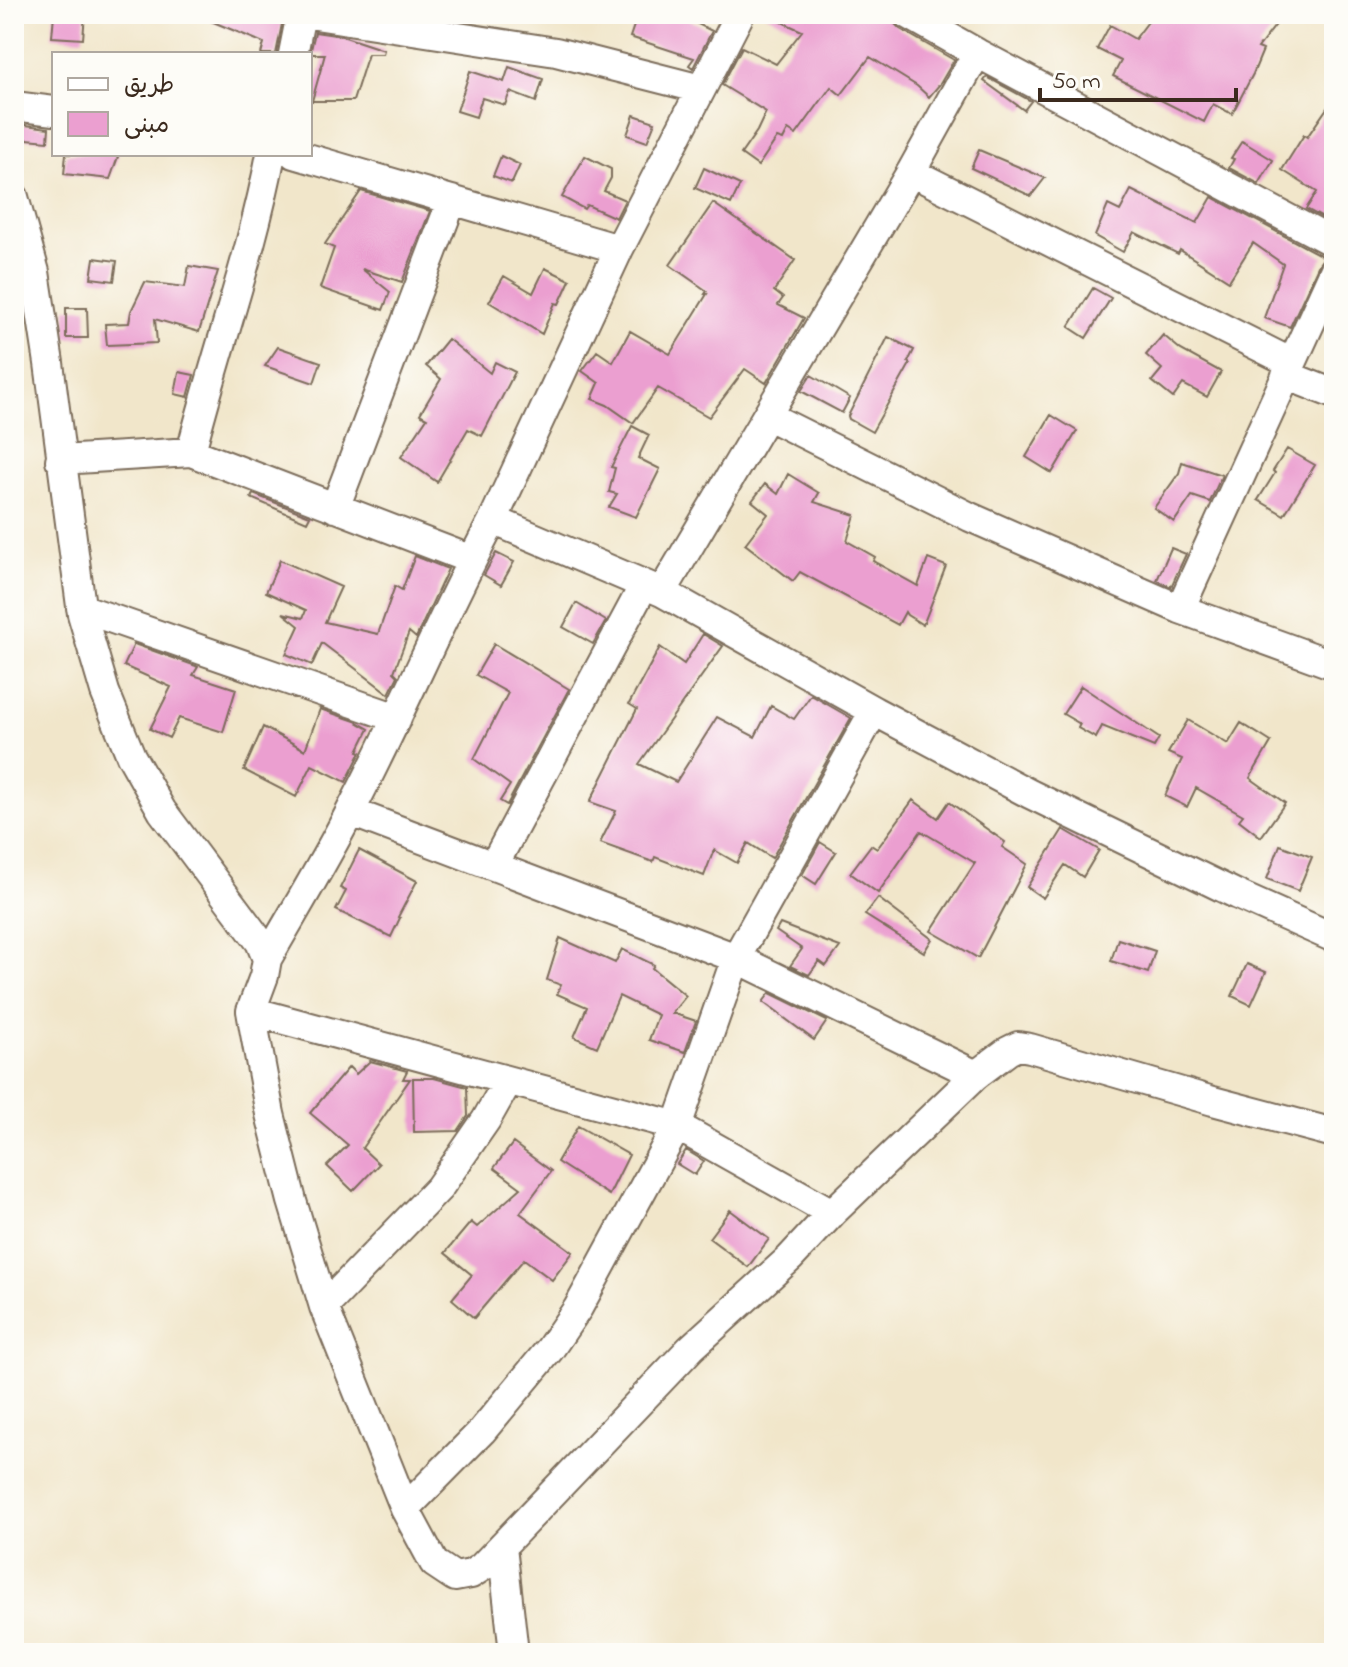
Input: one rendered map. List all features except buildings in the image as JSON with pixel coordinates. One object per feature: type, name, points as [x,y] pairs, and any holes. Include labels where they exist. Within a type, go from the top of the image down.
[{"type":"street","points":[[293,52],[301,14]]},
{"type":"street","points":[[309,14],[556,52],[701,89]]},
{"type":"street","points":[[740,14],[619,249],[493,520],[351,812],[267,959],[251,1011],[270,1114],[324,1307],[405,1509],[434,1563],[455,1577],[471,1574],[482,1567],[691,1348],[790,1258],[832,1213],[976,1075],[1018,1046],[1334,1133]]},
{"type":"street","points":[[908,14],[1334,243]]},
{"type":"street","points":[[494,865],[653,588],[768,416],[977,53]]},
{"type":"street","points":[[14,106],[52,111]]},
{"type":"street","points":[[191,452],[247,259],[271,156]]},
{"type":"street","points":[[301,156],[619,249]]},
{"type":"street","points":[[911,172],[1334,394]]},
{"type":"street","points":[[14,197],[35,272],[81,608],[105,692],[131,756],[162,811],[260,942],[267,959]]},
{"type":"street","points":[[335,508],[452,200]]},
{"type":"street","points":[[1180,609],[1334,271]]},
{"type":"street","points":[[768,416],[970,517],[1180,609],[1334,665]]},
{"type":"street","points":[[60,460],[191,452],[472,560]]},
{"type":"street","points":[[493,520],[653,588],[1030,794],[1334,938]]},
{"type":"street","points":[[81,608],[397,718]]},
{"type":"street","points":[[405,1509],[482,1431],[550,1349],[578,1308],[677,1126],[736,958],[874,711]]},
{"type":"street","points":[[351,812],[736,958],[976,1075]]},
{"type":"street","points":[[251,1011],[677,1126],[832,1213]]},
{"type":"street","points":[[324,1307],[439,1188],[486,1120],[508,1081]]},
{"type":"street","points":[[502,1546],[514,1653]]}]
